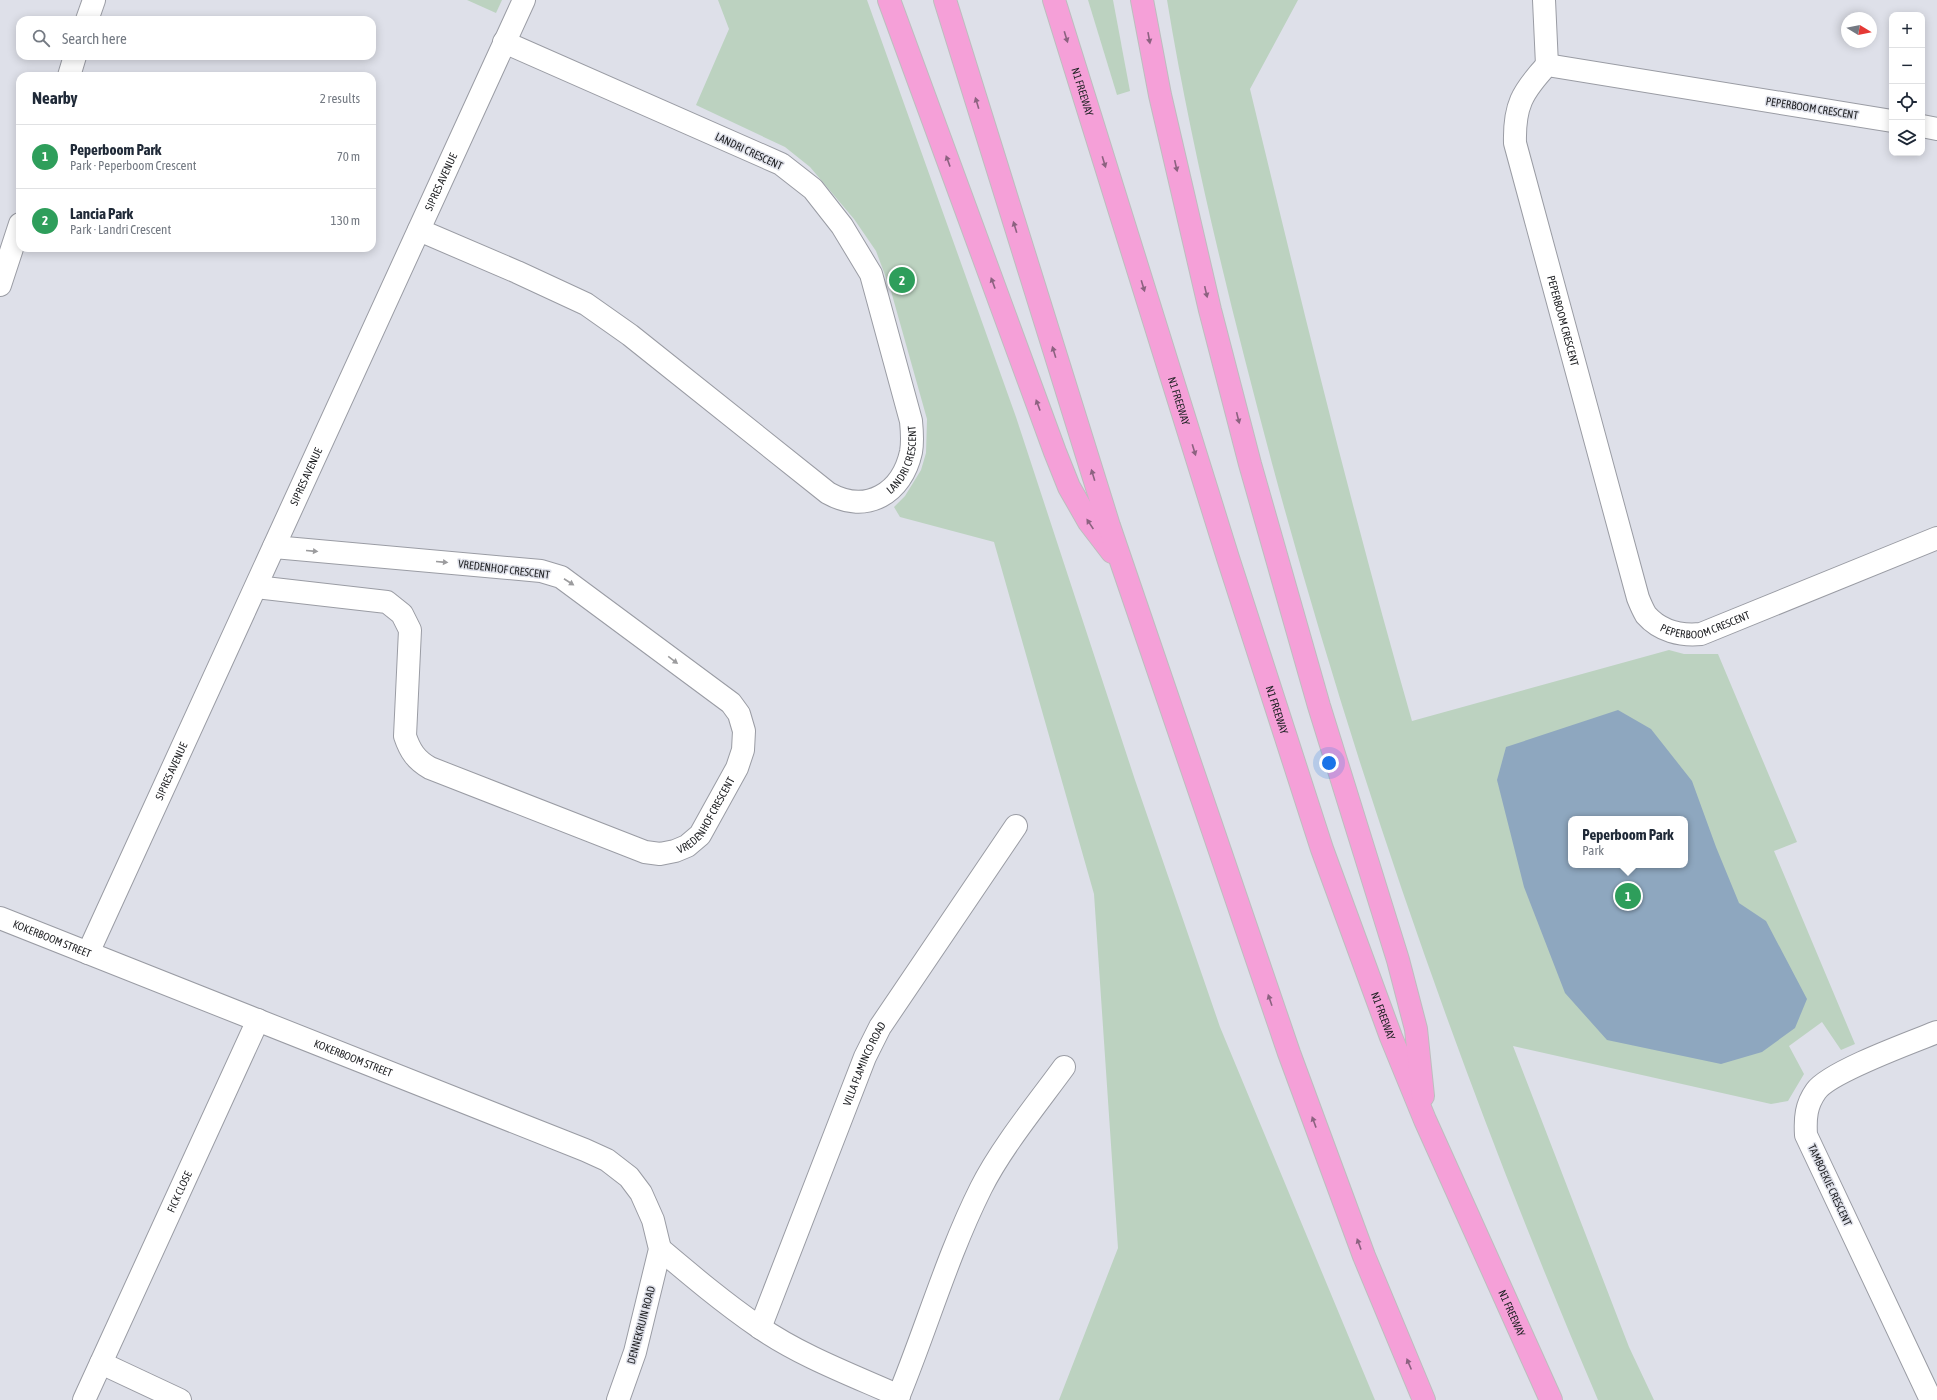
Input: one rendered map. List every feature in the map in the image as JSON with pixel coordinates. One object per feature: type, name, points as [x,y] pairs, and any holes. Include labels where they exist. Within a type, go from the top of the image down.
[{"type":"highway","points":[[889,0],[1069,487],[1089,522],[1122,566]]},
{"type":"highway","points":[[945,0],[1071,407],[1122,566],[1289,1053],[1364,1256],[1424,1400]]},
{"type":"highway","name":"N1 FREEWAY","points":[[1054,0],[1228,558],[1322,849],[1391,1037],[1425,1120],[1551,1400]]},
{"type":"highway","points":[[1142,0],[1160,95],[1210,310],[1250,464],[1319,706],[1398,960],[1416,1030],[1425,1120]]},
{"type":"street","points":[[88,16],[94,0]]},
{"type":"street","name":"SIPRES AVENUE","points":[[88,953],[524,0]]},
{"type":"street","points":[[1544,0],[1547,65]]},
{"type":"street","name":"LANDRI CRESCENT","points":[[419,230],[517,272],[586,304],[630,335],[828,493],[839,499],[863,503],[877,499],[890,490],[900,479],[907,465],[912,450],[911,421],[871,274],[842,226],[813,189],[781,164],[504,42]]},
{"type":"street","points":[[70,72],[74,60]]},
{"type":"street","name":"PEPERBOOM CRESCENT","points":[[1889,121],[1547,65],[1532,81],[1520,102],[1514,122],[1515,143],[1638,598],[1646,615],[1671,632],[1687,635],[1702,634],[1937,538]]},
{"type":"street","points":[[1925,126],[1937,128]]},
{"type":"street","points":[[0,285],[16,236]]},
{"type":"street","name":"VREDENHOF CRESCENT","points":[[256,587],[387,602],[402,614],[410,630],[405,736],[409,750],[421,763],[430,768],[645,852],[660,854],[675,851],[687,846],[700,835],[737,768],[743,750],[744,732],[739,714],[731,704],[561,577],[541,571],[274,547]]},
{"type":"street","name":"VILLA FLAMINCO ROAD","points":[[760,1328],[865,1057],[880,1027],[1016,826]]},
{"type":"street","name":"KOKERBOOM STREET","points":[[0,918],[578,1147],[607,1160],[629,1177],[641,1193],[653,1220],[660,1249]]},
{"type":"street","name":"FICK CLOSE","points":[[84,1400],[258,1020]]},
{"type":"street","name":"TAMBOEKIE CRESCENT","points":[[1931,1400],[1806,1134],[1805,1118],[1809,1103],[1817,1089],[1832,1076],[1937,1032]]},
{"type":"street","points":[[660,1249],[699,1283],[760,1328],[815,1358],[898,1398],[966,1219],[982,1186],[1003,1152],[1064,1067]]},
{"type":"street","name":"DENNEKRUIN ROAD","points":[[618,1400],[635,1352],[660,1249]]},
{"type":"street","points":[[101,1363],[180,1400]]},
{"type":"green space","points":[[467,0],[502,0],[496,13]]},
{"type":"green space","points":[[718,0],[867,0],[1016,417],[1135,780],[1220,1027],[1375,1400],[1059,1400],[1118,1248],[1094,894],[994,542],[900,517],[894,507],[905,496],[921,470],[926,453],[927,419],[891,291],[876,251],[854,219],[810,167],[785,147],[696,105],[729,29]]},
{"type":"green space","points":[[1088,0],[1113,0],[1130,91],[1117,95]]},
{"type":"green space","points":[[1167,0],[1298,0],[1250,89],[1348,485],[1412,721],[1669,650],[1684,654],[1718,654],[1797,842],[1774,851],[1855,1044],[1841,1050],[1822,1022],[1789,1046],[1804,1074],[1788,1101],[1771,1104],[1513,1046],[1629,1347],[1654,1400],[1598,1400],[1504,1171],[1461,1055],[1379,822],[1306,586],[1273,467],[1214,235],[1189,118]]},
{"type":"water","points":[[1618,710],[1651,729],[1692,781],[1716,847],[1739,903],[1766,921],[1807,999],[1795,1028],[1762,1052],[1721,1064],[1607,1040],[1565,993],[1524,887],[1497,780],[1506,747]]},
{"type":"place","name":"Lancia Park","points":[[902,280]]},
{"type":"place","name":"Peperboom Park","points":[[1628,896]]}]
